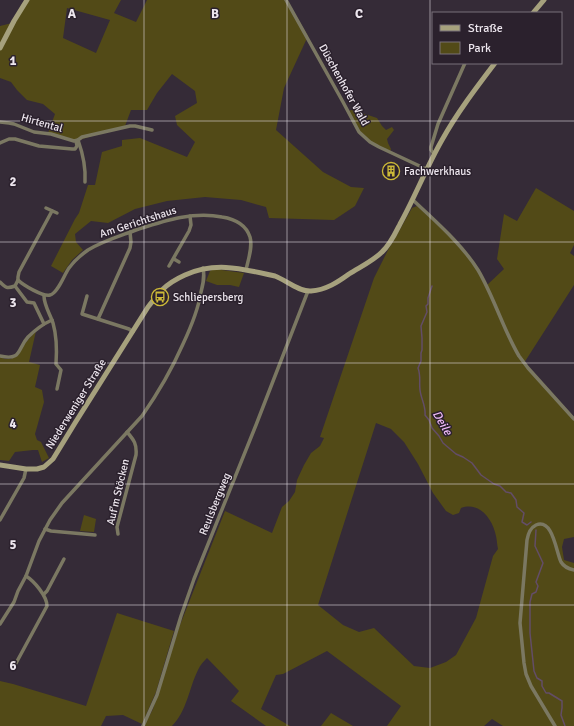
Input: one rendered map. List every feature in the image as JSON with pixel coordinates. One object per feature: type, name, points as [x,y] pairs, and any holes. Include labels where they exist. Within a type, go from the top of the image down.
[{"type":"street","points":[[0,48],[27,0]]},
{"type":"street","name":"Düschenhofer Wald","points":[[286,0],[359,132],[370,142],[379,147],[426,169]]},
{"type":"street","points":[[534,12],[544,0]]},
{"type":"street","points":[[434,154],[431,150],[431,144],[438,124],[466,64]]},
{"type":"street","points":[[308,291],[323,289],[333,284],[381,253],[391,241],[413,200],[426,169],[452,123],[494,64]]},
{"type":"street","name":"Hirtental","points":[[0,122],[14,124],[34,132],[51,134],[74,141],[77,140]]},
{"type":"street","points":[[77,140],[124,126],[135,126],[152,130]]},
{"type":"street","points":[[0,143],[10,139],[15,139],[39,146],[75,149],[77,146],[77,140]]},
{"type":"street","points":[[77,140],[83,154],[85,182]]},
{"type":"street","points":[[413,200],[472,260],[519,356],[574,419]]},
{"type":"street","points":[[46,208],[57,213]]},
{"type":"street","points":[[0,282],[7,288],[15,286],[18,280],[19,272],[52,211]]},
{"type":"street","points":[[169,266],[190,229],[190,216]]},
{"type":"street","name":"Am Gerichtshaus","points":[[44,296],[53,294],[68,269],[83,254],[94,247],[130,232],[190,216],[220,216],[237,222],[243,226],[248,232],[251,241],[246,270]]},
{"type":"street","points":[[98,319],[130,248],[130,232]]},
{"type":"street","points":[[174,259],[179,262]]},
{"type":"street","name":"Niederweniger Straße","points":[[0,465],[26,469],[42,468],[53,459],[148,307],[161,290],[176,279],[203,268],[220,266],[280,278],[308,291]]},
{"type":"street","points":[[0,624],[14,602],[45,529],[62,503],[128,432],[151,403],[175,361],[194,321],[204,280],[203,268]]},
{"type":"street","points":[[18,280],[44,296],[44,300],[52,320],[57,344],[56,364],[61,370],[57,389]]},
{"type":"street","points":[[15,286],[27,302],[34,303],[44,324]]},
{"type":"street","name":"Reulsbergweg","points":[[143,726],[157,695],[194,579],[308,291]]},
{"type":"street","points":[[87,296],[82,314],[129,329],[133,332]]},
{"type":"street","points":[[0,356],[11,357],[18,353],[29,336],[44,324],[52,320]]},
{"type":"street","name":"Auf'm Stöcken","points":[[118,534],[117,527],[137,448],[128,432]]},
{"type":"street","points":[[0,520],[24,478],[26,469]]},
{"type":"street","points":[[555,726],[531,686],[526,674],[524,663],[520,623],[527,540],[531,529],[540,524],[547,526],[562,562],[566,568],[574,570]]},
{"type":"street","points":[[45,529],[51,531],[94,534]]},
{"type":"street","points":[[44,594],[64,559]]},
{"type":"street","points":[[15,665],[47,606],[47,600],[44,594],[30,578],[26,576]]},
{"type":"green space","points":[[26,0],[121,0],[114,13],[136,22],[147,0],[287,0],[308,36],[284,88],[276,130],[323,172],[351,187],[364,188],[355,206],[334,220],[269,218],[266,207],[241,200],[205,197],[167,201],[135,209],[108,223],[91,221],[75,234],[76,242],[83,250],[72,260],[63,273],[51,266],[79,213],[88,185],[95,185],[102,152],[122,146],[122,140],[140,138],[187,157],[195,142],[177,125],[175,116],[197,103],[195,91],[172,74],[157,93],[147,110],[131,110],[125,126],[76,141],[48,133],[55,114],[43,104],[27,100],[11,82],[0,78],[0,26],[12,23]],"holes":[[[67,8],[110,20],[96,53],[63,38]]]},
{"type":"green space","points":[[351,110],[377,118],[386,130],[392,127],[394,130],[387,139],[391,149],[390,152],[379,147],[361,134],[349,111]]},
{"type":"green space","points":[[536,188],[574,211],[574,245],[570,253],[574,256],[574,285],[524,363],[574,419],[574,537],[564,539],[562,547],[564,560],[574,563],[574,726],[503,726],[492,719],[484,726],[387,726],[401,706],[327,651],[283,674],[276,675],[261,709],[290,726],[266,726],[231,701],[239,691],[207,658],[199,668],[181,713],[172,726],[144,726],[153,709],[180,625],[225,511],[272,533],[282,507],[289,501],[295,492],[297,480],[304,465],[311,453],[320,446],[324,438],[320,437],[374,278],[412,208],[417,206],[451,237],[467,254],[486,286],[504,269],[497,259],[504,214],[517,221]],"holes":[[[376,423],[391,429],[404,442],[418,464],[433,493],[446,511],[453,515],[459,513],[461,508],[474,507],[489,518],[494,530],[498,549],[493,556],[476,618],[456,655],[446,662],[430,668],[414,666],[374,628],[359,632],[343,625],[318,605]]]},
{"type":"green space","points":[[214,269],[244,273],[239,287],[217,285],[206,281],[210,271]]},
{"type":"green space","points":[[36,331],[29,362],[40,365],[35,387],[42,390],[44,402],[35,434],[37,440],[41,442],[49,458],[42,462],[38,450],[33,450],[15,452],[9,461],[0,460],[0,357],[11,359]]},
{"type":"green space","points":[[84,515],[96,519],[94,532],[80,531]]},
{"type":"green space","points":[[117,613],[174,631],[156,692],[142,724],[123,715],[106,716],[101,726],[0,726],[0,681],[86,706]]},
{"type":"green space","points":[[331,713],[353,726],[321,726]]},
{"type":"waterway","name":"Deile","points":[[432,286],[428,298],[428,304],[426,306],[427,312],[421,326],[422,350],[421,361],[418,368],[420,376],[420,390],[425,415],[443,443],[456,454],[472,463],[481,475],[494,484],[500,486],[506,492],[511,493],[516,500],[517,507],[524,513],[522,522],[527,525],[531,522]]},
{"type":"waterway","name":"Deile","points":[[536,530],[535,546],[543,563],[536,582],[538,586],[536,592],[532,594],[530,602],[530,633],[534,671],[537,678],[542,681],[542,686],[546,693],[549,693],[562,701],[561,715],[565,726]]},
{"type":"place","name":"Fachwerkhaus","points":[[391,171]]},
{"type":"place","name":"Schliepersberg","points":[[160,297]]}]
